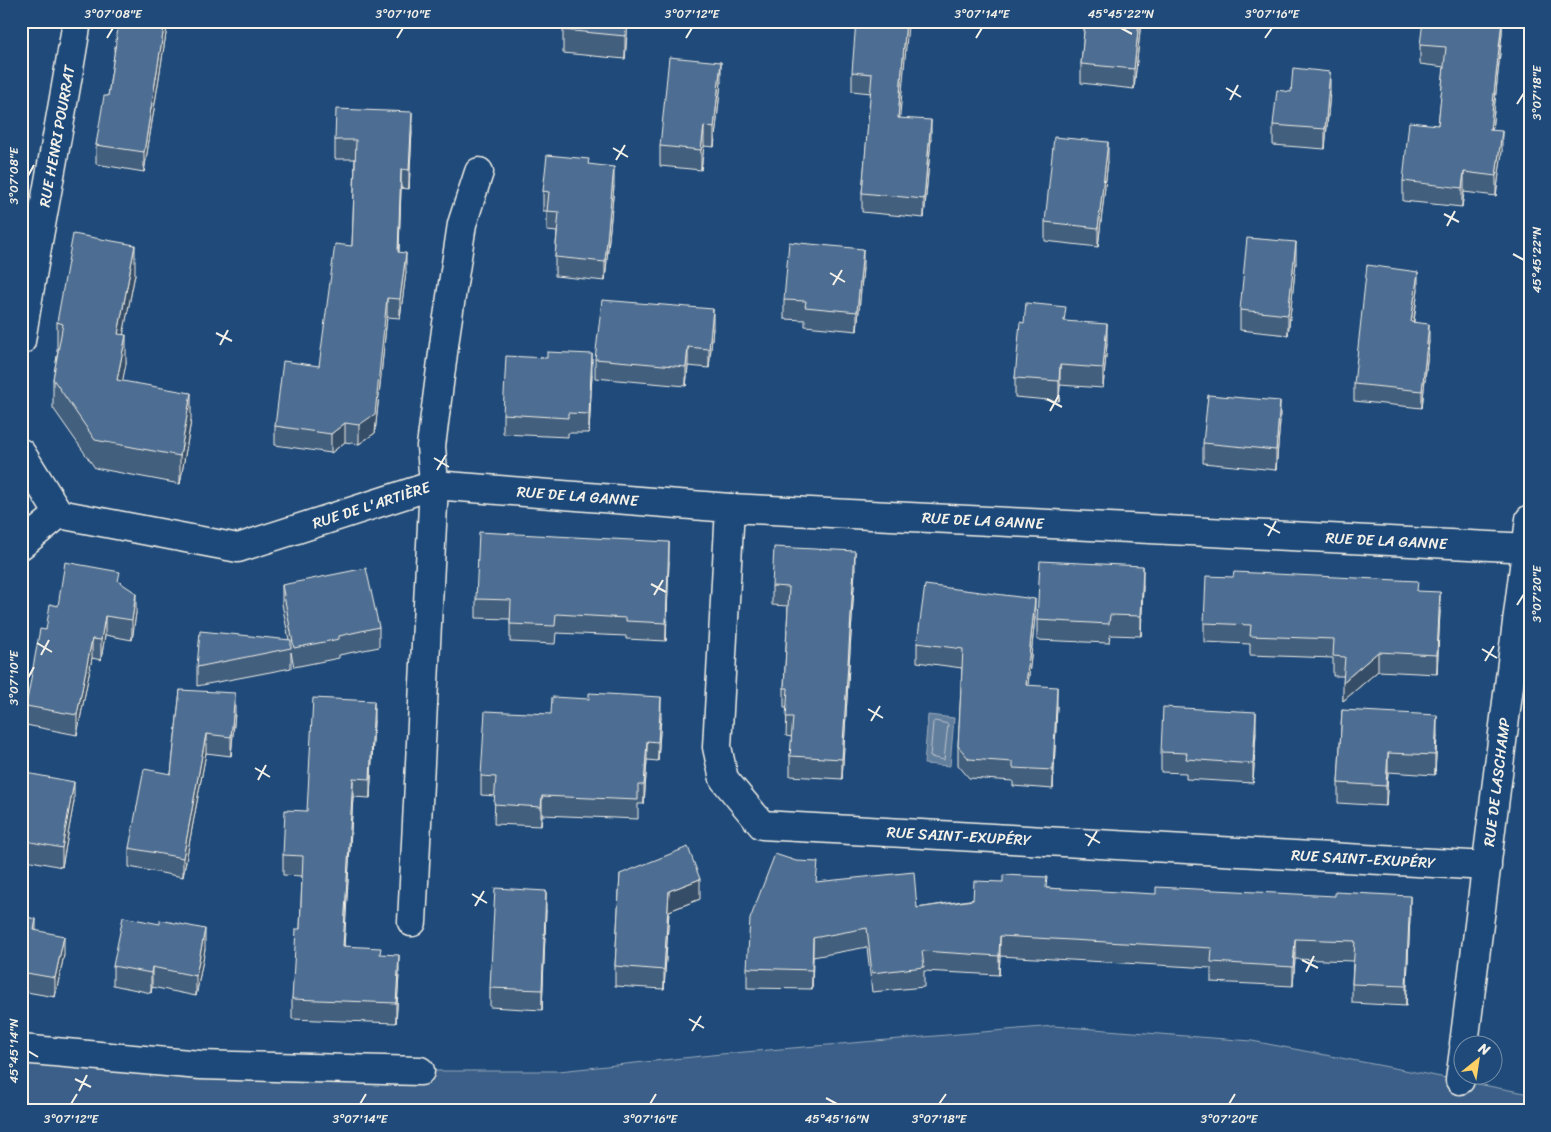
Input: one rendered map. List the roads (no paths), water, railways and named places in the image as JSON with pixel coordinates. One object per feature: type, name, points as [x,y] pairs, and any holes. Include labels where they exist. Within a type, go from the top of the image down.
[{"type":"street","name":"RUE HENRI POURRAT","points":[[21,341],[38,235],[61,125],[77,21]]},
{"type":"street","name":"RUE DE L'ARTIÈRE","points":[[59,514],[238,548],[434,484],[431,446],[455,272],[462,224],[479,172]]},
{"type":"street","points":[[21,453],[59,514],[21,545]]},
{"type":"street","name":"RUE DE LA GANNE","points":[[434,484],[730,508],[1528,548]]},
{"type":"street","points":[[412,922],[434,484]]},
{"type":"street","name":"RUE SAINT-EXUPÉRY","points":[[730,508],[717,747],[724,779],[762,825],[1487,866]]},
{"type":"street","name":"RUE DE LASCHAMP","points":[[1465,1034],[1528,548],[1530,519]]},
{"type":"street","points":[[21,1049],[200,1065],[420,1071]]},
{"type":"water","points":[[928,715],[954,718],[950,766],[924,764]]}]
